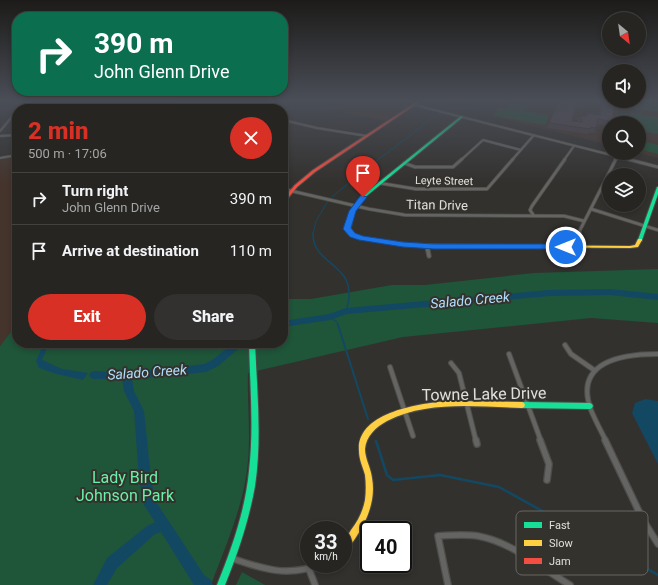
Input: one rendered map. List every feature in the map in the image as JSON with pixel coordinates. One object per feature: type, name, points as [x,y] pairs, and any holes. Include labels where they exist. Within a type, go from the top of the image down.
[{"type":"street","points":[[323,128],[345,131],[363,137],[367,136]]},
{"type":"street","points":[[288,196],[314,171],[379,128]]},
{"type":"street","points":[[448,128],[363,197],[356,206],[347,224],[347,229],[351,234],[380,242],[427,246],[630,247],[636,246],[640,241],[658,188]]},
{"type":"street","points":[[505,128],[602,153]]},
{"type":"street","points":[[0,136],[12,135]]},
{"type":"street","name":"Leyte Street","points":[[379,183],[416,189],[487,189],[534,136]]},
{"type":"street","points":[[404,163],[415,167],[453,166],[483,140],[521,150]]},
{"type":"street","points":[[534,216],[530,210],[532,206],[574,146]]},
{"type":"street","points":[[0,158],[12,156]]},
{"type":"street","points":[[580,247],[576,241],[576,238],[616,160]]},
{"type":"street","points":[[629,160],[658,167]]},
{"type":"street","name":"Titan Drive","points":[[288,190],[356,206],[412,215],[564,216],[584,221]]},
{"type":"street","points":[[591,209],[658,230]]},
{"type":"street","points":[[427,246],[430,256]]},
{"type":"street","points":[[566,345],[571,354],[594,370]]},
{"type":"street","points":[[221,585],[231,558],[253,472],[255,441],[252,348]]},
{"type":"street","points":[[509,354],[549,464],[547,480]]},
{"type":"street","points":[[638,511],[590,406],[587,393],[587,383],[594,370],[610,361],[625,356],[658,354]]},
{"type":"street","points":[[451,363],[459,373],[477,444]]},
{"type":"street","points":[[390,367],[413,436]]},
{"type":"street","name":"Towne Lake Drive","points":[[352,536],[363,518],[369,497],[369,480],[362,446],[367,432],[379,422],[404,411],[432,405],[467,404],[590,406]]},
{"type":"street","points":[[648,529],[658,544]]},
{"type":"street","points":[[448,585],[438,536],[466,535],[490,540],[516,553]]},
{"type":"street","points":[[231,558],[270,571],[285,572],[300,570]]},
{"type":"street","points":[[311,573],[315,585]]},
{"type":"street","points":[[553,575],[570,585]]},
{"type":"shaded area","points":[[542,128],[602,128],[602,143]]},
{"type":"shaded area","points":[[646,128],[658,128],[658,158],[646,155]]},
{"type":"shaded area","points":[[12,157],[12,330],[0,346],[0,160]]},
{"type":"green space","points":[[646,128],[658,128],[658,134],[646,131]]},
{"type":"green space","points":[[646,142],[658,145],[658,154],[646,151]]},
{"type":"green space","name":"Lady Bird Johnson Park","points":[[658,269],[658,323],[591,318],[403,337],[248,373],[249,451],[246,477],[236,518],[211,585],[0,585],[0,346],[12,330],[12,348],[288,348],[288,299],[311,299],[392,285],[425,285],[534,273]]},
{"type":"green space","points":[[242,572],[265,585],[236,585]]},
{"type":"water","points":[[42,348],[47,348],[42,360],[62,369],[88,373],[83,380],[57,374],[39,368],[36,361]]},
{"type":"water","points":[[645,399],[658,401],[658,464],[632,413],[635,403]]},
{"type":"waterway","points":[[332,197],[419,128]]},
{"type":"waterway","points":[[313,234],[316,221],[328,201]]},
{"type":"waterway","points":[[313,234],[315,244],[320,253],[342,274],[347,283],[349,295],[346,311]]},
{"type":"waterway","name":"Salado Creek","points":[[288,323],[330,317],[346,311],[549,293],[610,292],[658,297]]},
{"type":"waterway","points":[[330,317],[337,322],[338,326]]},
{"type":"waterway","points":[[338,325],[368,419]]},
{"type":"waterway","name":"Salado Creek","points":[[126,375],[206,368],[215,363],[234,348]]},
{"type":"waterway","name":"Salado Creek","points":[[94,375],[126,375]]},
{"type":"waterway","points":[[126,375],[129,391],[139,411],[145,479],[150,505],[164,524]]},
{"type":"waterway","points":[[376,441],[387,475],[393,480],[440,475],[499,487],[542,511]]},
{"type":"waterway","points":[[100,585],[112,563],[151,530],[164,524]]},
{"type":"waterway","points":[[164,524],[199,580],[206,585]]},
{"type":"waterway","points":[[648,569],[658,575]]},
{"type":"traffic: fast","points":[[348,230],[353,211],[363,197],[448,128]]},
{"type":"traffic: fast","points":[[640,240],[658,188]]},
{"type":"traffic: fast","points":[[221,585],[241,529],[253,471],[255,423],[252,348]]},
{"type":"traffic: fast","points":[[522,405],[590,406]]},
{"type":"traffic: slow","points":[[348,230],[353,235],[362,238],[409,245],[630,247],[636,246],[640,240]]},
{"type":"traffic: slow","points":[[352,536],[364,516],[370,489],[362,445],[367,433],[376,424],[396,414],[413,408],[431,405],[522,405]]},
{"type":"traffic: jam","points":[[288,196],[296,186],[314,171],[379,128]]},
{"type":"route","points":[[363,197],[358,202],[347,224],[347,229],[350,233],[362,238],[403,245],[434,247],[566,247]]}]
